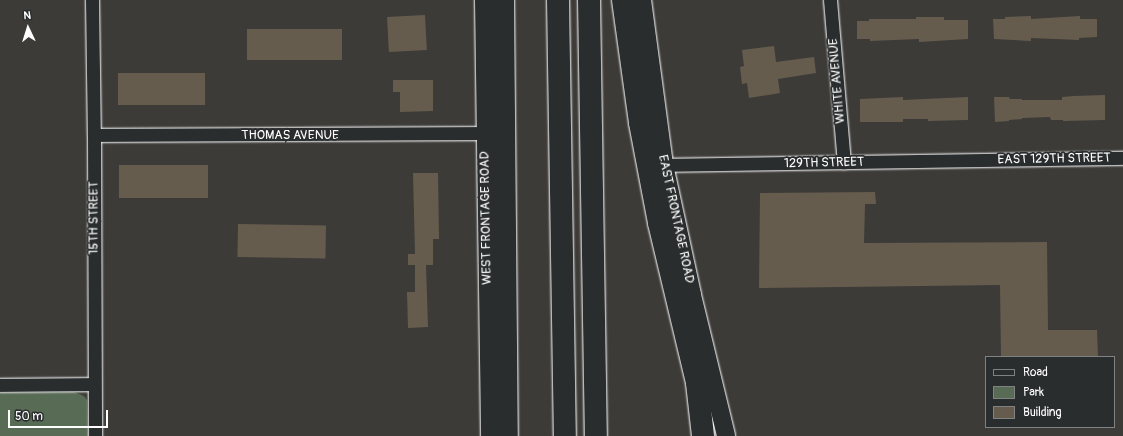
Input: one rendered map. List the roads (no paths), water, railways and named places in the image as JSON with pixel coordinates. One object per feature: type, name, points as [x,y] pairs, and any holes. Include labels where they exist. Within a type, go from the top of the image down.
[{"type":"highway","points":[[504,0],[507,436]]},
{"type":"highway","points":[[558,0],[565,436]]},
{"type":"highway","points":[[589,0],[596,436]]},
{"type":"highway","points":[[623,0],[642,131],[659,223],[697,383],[702,436]]},
{"type":"street","name":"15TH STREET","points":[[92,0],[94,135],[93,384],[95,436]]},
{"type":"street","name":"WEST FRONTAGE ROAD","points":[[484,0],[490,436]]},
{"type":"street","name":"EAST FRONTAGE ROAD","points":[[642,0],[646,39],[664,164],[687,274],[726,436]]},
{"type":"street","name":"WHITE AVENUE","points":[[830,0],[844,162]]},
{"type":"street","name":"THOMAS AVENUE","points":[[94,135],[485,133]]},
{"type":"street","name":"EAST 129TH STREET","points":[[985,160],[1123,158]]},
{"type":"street","name":"129TH STREET","points":[[664,164],[985,160]]},
{"type":"street","points":[[0,385],[93,384]]}]
